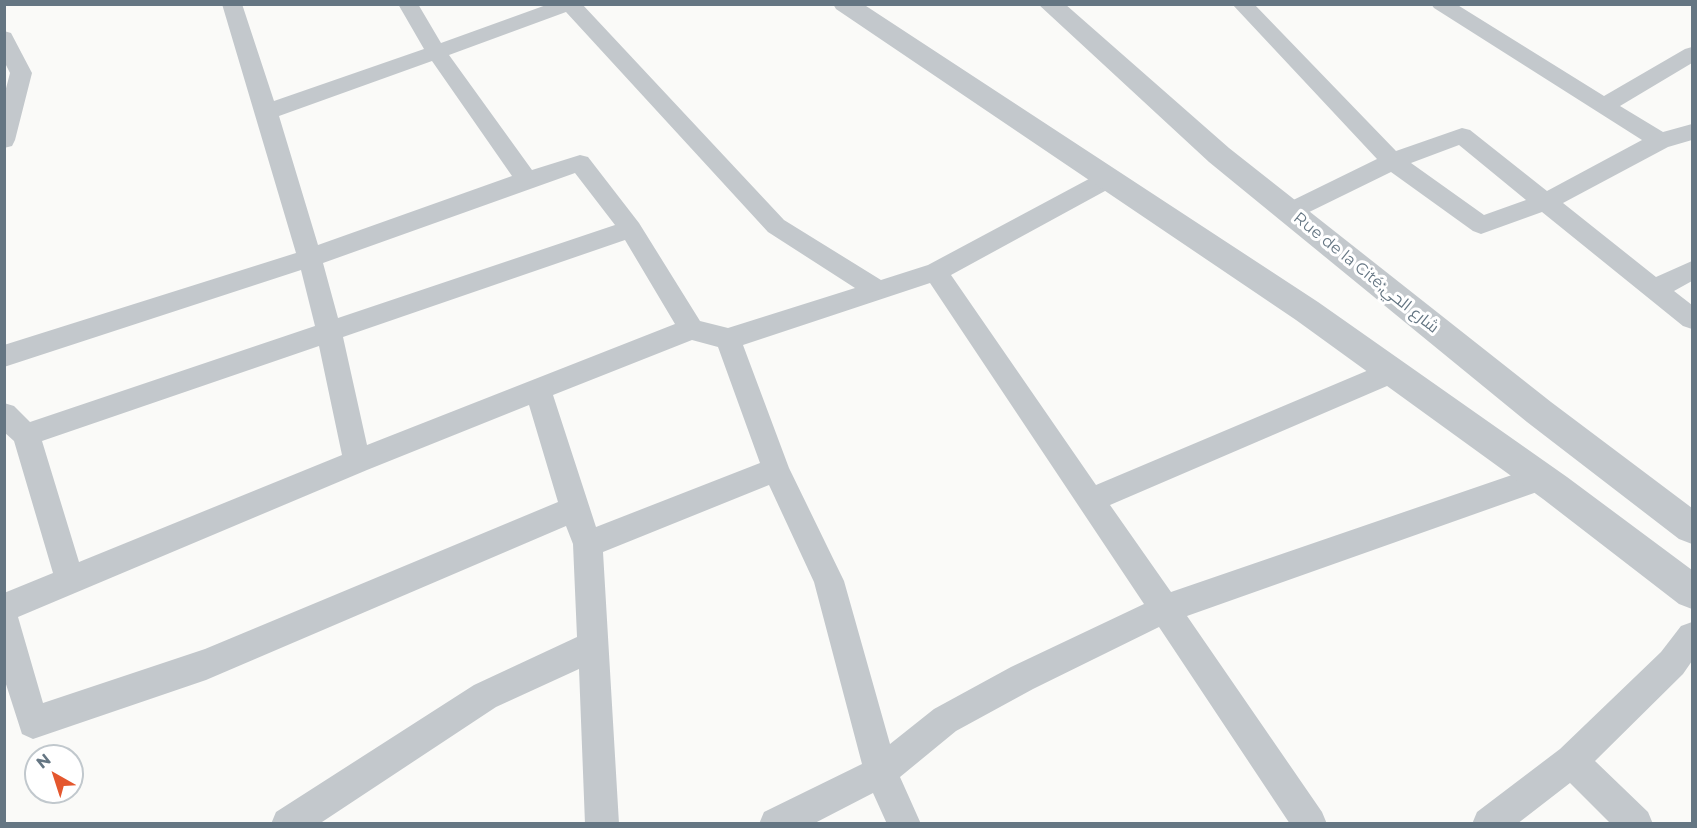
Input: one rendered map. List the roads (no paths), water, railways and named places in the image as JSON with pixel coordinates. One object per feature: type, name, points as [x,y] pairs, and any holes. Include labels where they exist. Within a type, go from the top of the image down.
[{"type":"street","points":[[232,4],[310,258],[329,330],[357,461]]},
{"type":"street","points":[[408,4],[436,52],[527,180]]},
{"type":"street","points":[[267,112],[570,4],[776,226],[877,290]]},
{"type":"street","points":[[845,4],[1307,311],[1541,478],[1692,591]]},
{"type":"street","name":"Rue de la Cité;شارع الحي","points":[[1050,4],[1219,155],[1539,412],[1692,528]]},
{"type":"street","points":[[1242,4],[1392,161],[1481,225],[1545,202],[1660,141],[1692,132]]},
{"type":"street","points":[[1446,5],[1660,141]]},
{"type":"street","points":[[4,38],[21,73],[4,140]]},
{"type":"street","points":[[1604,106],[1692,54]]},
{"type":"street","points":[[1289,212],[1392,161],[1462,136],[1692,319]]},
{"type":"street","points":[[4,356],[310,258],[580,163],[631,229],[691,329]]},
{"type":"street","points":[[4,608],[357,461],[691,329],[728,339],[936,272],[1108,179]]},
{"type":"street","points":[[26,435],[631,229]]},
{"type":"street","points":[[1655,289],[1692,270]]},
{"type":"street","points":[[936,272],[1310,824]]},
{"type":"street","points":[[728,339],[776,469],[829,580],[881,772],[904,824]]},
{"type":"street","points":[[1091,500],[1392,372]]},
{"type":"street","points":[[538,390],[574,508],[588,544],[602,824]]},
{"type":"street","points":[[4,414],[26,435],[70,581]]},
{"type":"street","points":[[588,544],[776,469]]},
{"type":"street","points":[[776,824],[881,772],[945,720],[1022,678],[1165,609],[1541,478]]},
{"type":"street","points":[[4,620],[33,723],[206,664],[574,508]]},
{"type":"street","points":[[1489,824],[1572,761],[1672,663],[1692,637]]},
{"type":"street","points":[[288,824],[484,696],[593,646]]},
{"type":"street","points":[[1572,761],[1636,824]]}]
